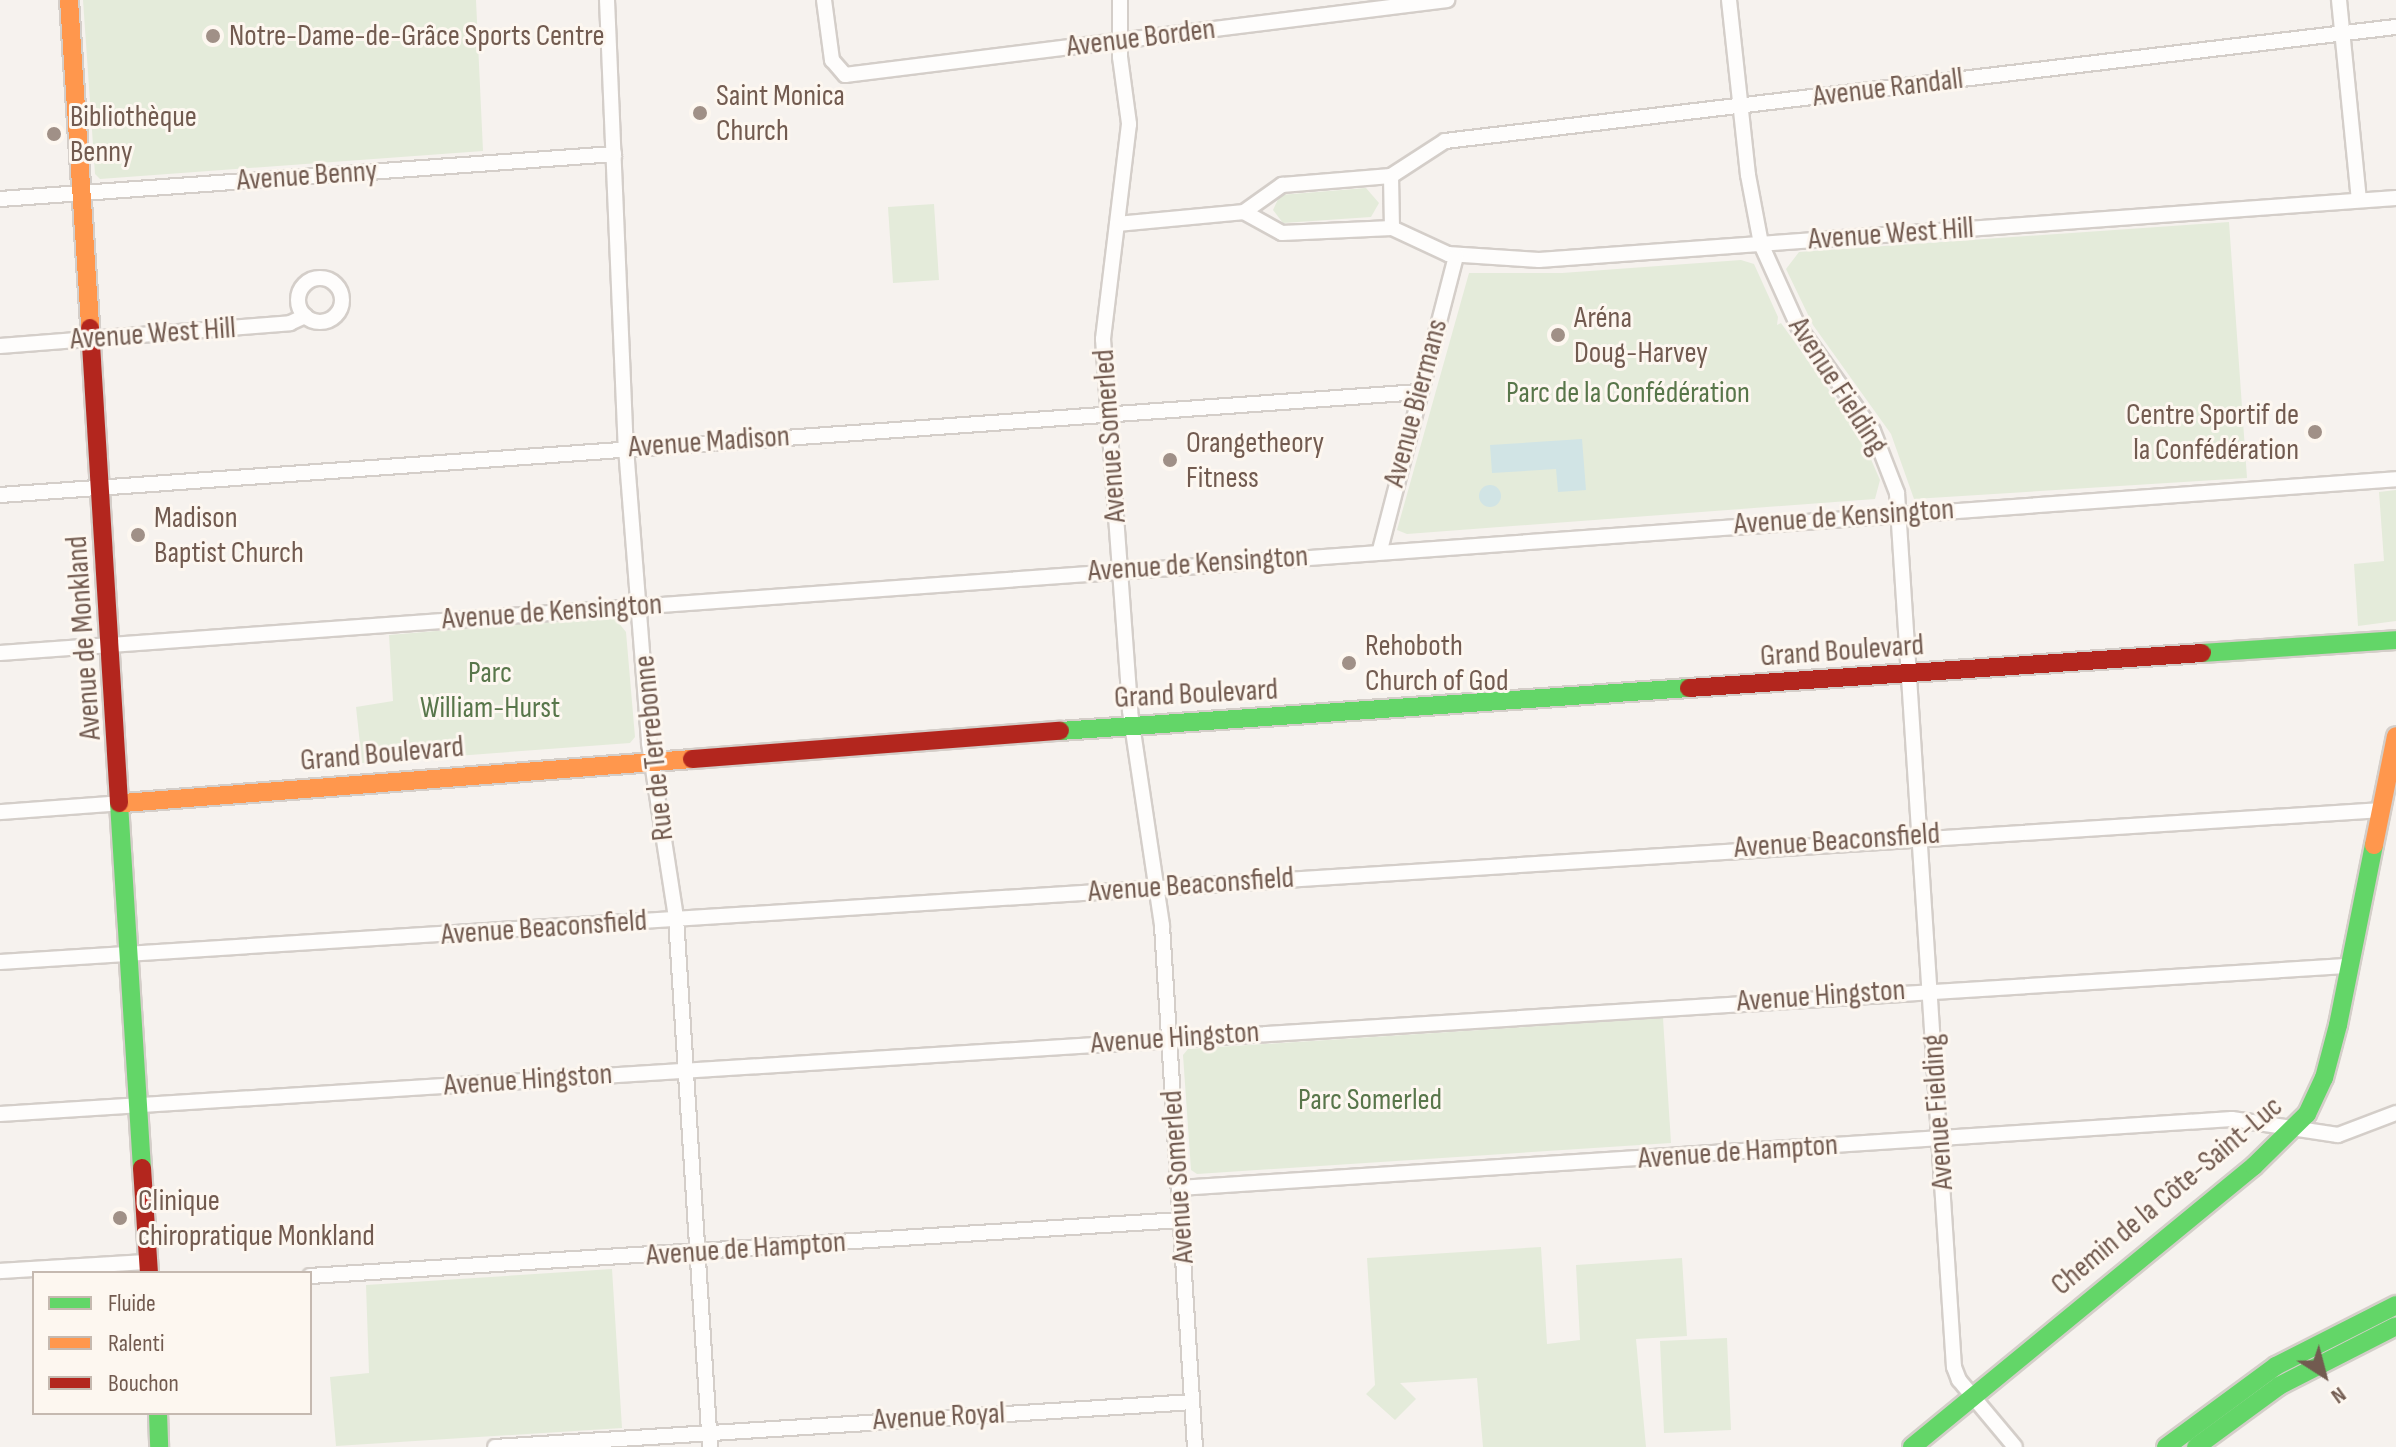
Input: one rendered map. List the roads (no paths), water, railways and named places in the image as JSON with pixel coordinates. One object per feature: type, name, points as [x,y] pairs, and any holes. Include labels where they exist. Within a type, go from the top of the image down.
[{"type":"street","name":"Avenue de Monkland","points":[[69,0],[123,803],[148,1268]]},
{"type":"street","name":"Rue de Terrebonne","points":[[607,0],[626,448],[651,760],[676,918],[710,1447]]},
{"type":"street","name":"Avenue Borden","points":[[824,0],[835,70],[845,75],[1447,0]]},
{"type":"street","name":"Avenue Somerled","points":[[1120,0],[1129,124],[1103,339],[1133,727],[1159,888],[1195,1447]]},
{"type":"street","name":"Avenue Fielding","points":[[1729,0],[1740,106],[1761,244],[1798,326],[1878,438],[1892,474],[1899,513],[1954,1367],[1971,1395],[2015,1447]]},
{"type":"street","points":[[2339,0],[2359,200]]},
{"type":"street","name":"Avenue Randall","points":[[1244,212],[1282,185],[1391,176],[1445,141],[2396,27]]},
{"type":"street","name":"Avenue Benny","points":[[0,199],[614,154]]},
{"type":"street","points":[[1391,176],[1392,228]]},
{"type":"street","name":"Avenue West Hill","points":[[1244,212],[1282,233],[1392,228],[1456,256],[1548,260],[2396,198]]},
{"type":"street","points":[[1117,224],[1244,212]]},
{"type":"street","name":"Avenue Biermans","points":[[1380,550],[1418,392],[1456,256]]},
{"type":"street","name":"Avenue West Hill","points":[[0,346],[290,323],[305,316]]},
{"type":"street","name":"Avenue Madison","points":[[0,495],[1418,392]]},
{"type":"street","name":"Avenue de Kensington","points":[[0,653],[1380,550],[2396,479]]},
{"type":"street","name":"Grand Boulevard","points":[[0,812],[651,760],[2396,640]]},
{"type":"street","name":"Chemin de la Côte-Saint-Luc","points":[[1912,1447],[2295,1129],[2324,1078],[2396,736]]},
{"type":"street","name":"Avenue Beaconsfield","points":[[0,962],[1920,836],[2382,810]]},
{"type":"street","name":"Avenue Hingston","points":[[0,1114],[1930,989],[2349,966]]},
{"type":"street","name":"Avenue de Hampton","points":[[1179,1188],[2232,1119],[2338,1135],[2396,1113]]},
{"type":"street","name":"Avenue de Hampton","points":[[312,1276],[1181,1220]]},
{"type":"street","points":[[0,1271],[148,1268]]},
{"type":"street","points":[[2166,1447],[2276,1366],[2396,1305]]},
{"type":"street","points":[[2196,1447],[2279,1386],[2396,1326]]},
{"type":"street","name":"Avenue Royal","points":[[495,1447],[1192,1402]]},
{"type":"street","points":[[147,1447],[159,1446],[158,1415]]},
{"type":"place","name":"Notre-Dame-de-Grâce Sports Centre","points":[[213,36]]},
{"type":"place","name":"Saint Monica Church","points":[[700,113]]},
{"type":"place","name":"Bibliothèque Benny","points":[[54,134]]},
{"type":"place","name":"Aréna Doug-Harvey","points":[[1558,335]]},
{"type":"place","name":"Centre Sportif de la Confédération","points":[[2315,432]]},
{"type":"place","name":"Orangetheory Fitness","points":[[1170,460]]},
{"type":"place","name":"Madison Baptist Church","points":[[138,535]]},
{"type":"place","name":"Rehoboth Church of God","points":[[1349,663]]},
{"type":"place","name":"Clinique chiropratique Monkland","points":[[120,1218]]},
{"type":"park label","name":"Parc de la Confédération","points":[[1628,393]]},
{"type":"park label","name":"Parc William-Hurst","points":[[490,690]]},
{"type":"park label","name":"Parc Somerled","points":[[1370,1100]]}]
